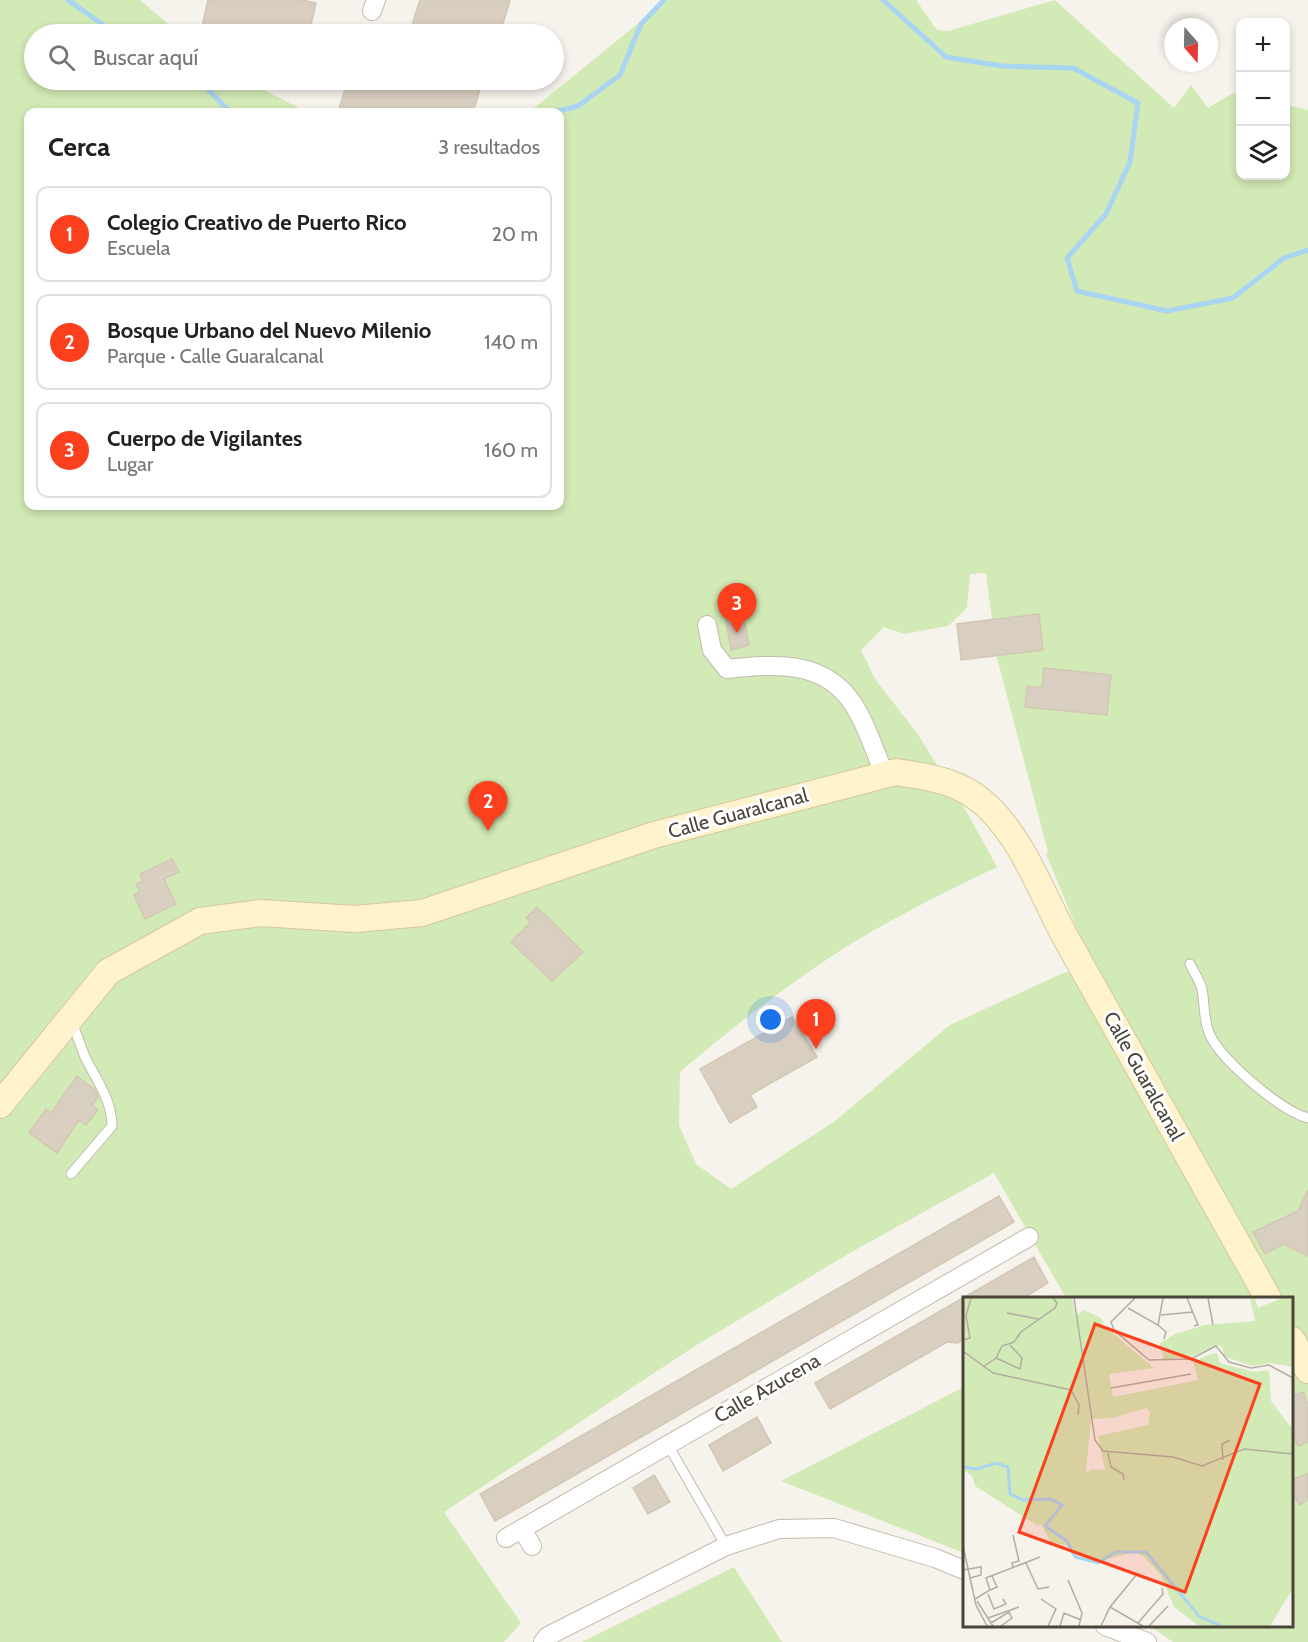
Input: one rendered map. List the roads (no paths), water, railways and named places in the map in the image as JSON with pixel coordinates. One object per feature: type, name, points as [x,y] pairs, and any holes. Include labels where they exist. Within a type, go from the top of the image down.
[{"type":"street","points":[[706,625],[712,650],[726,669],[772,664],[810,670],[831,681],[855,706],[885,775]]},
{"type":"street","name":"Calle Guaralcanal","points":[[0,1105],[108,972],[200,921],[261,913],[355,919],[422,914],[654,835],[896,772],[929,777],[963,787],[986,806],[1008,829],[1068,942],[1268,1297]]},
{"type":"street","name":"Calle Azucena","points":[[506,1538],[1029,1237]]},
{"type":"street","points":[[1293,1342],[1308,1370]]},
{"type":"street","points":[[543,1642],[548,1636],[726,1546],[779,1529],[834,1528],[935,1558],[963,1570]]},
{"type":"street","points":[[522,1529],[532,1546]]},
{"type":"street","points":[[1108,1627],[1147,1642]]},
{"type":"lane","points":[[1190,964],[1202,988],[1203,1015],[1210,1037],[1270,1099],[1308,1118]]},
{"type":"lane","points":[[70,1020],[112,1114],[112,1126],[71,1174]]},
{"type":"lane","points":[[668,1445],[726,1546]]},
{"type":"waterway","points":[[68,0],[102,24]]},
{"type":"waterway","points":[[564,110],[578,106],[620,75],[641,24],[664,0]]},
{"type":"waterway","points":[[883,0],[946,57],[1002,66],[1073,68],[1138,103],[1130,162],[1106,214],[1067,258],[1077,291],[1167,311],[1233,298],[1284,258],[1308,250]]},
{"type":"waterway","points":[[209,90],[226,108]]},
{"type":"place","name":"Cuerpo de Vigilantes","points":[[737,633]]},
{"type":"place","name":"Bosque Urbano del Nuevo Milenio","points":[[488,831]]},
{"type":"place","name":"Colegio Creativo de Puerto Rico","points":[[816,1049]]}]
